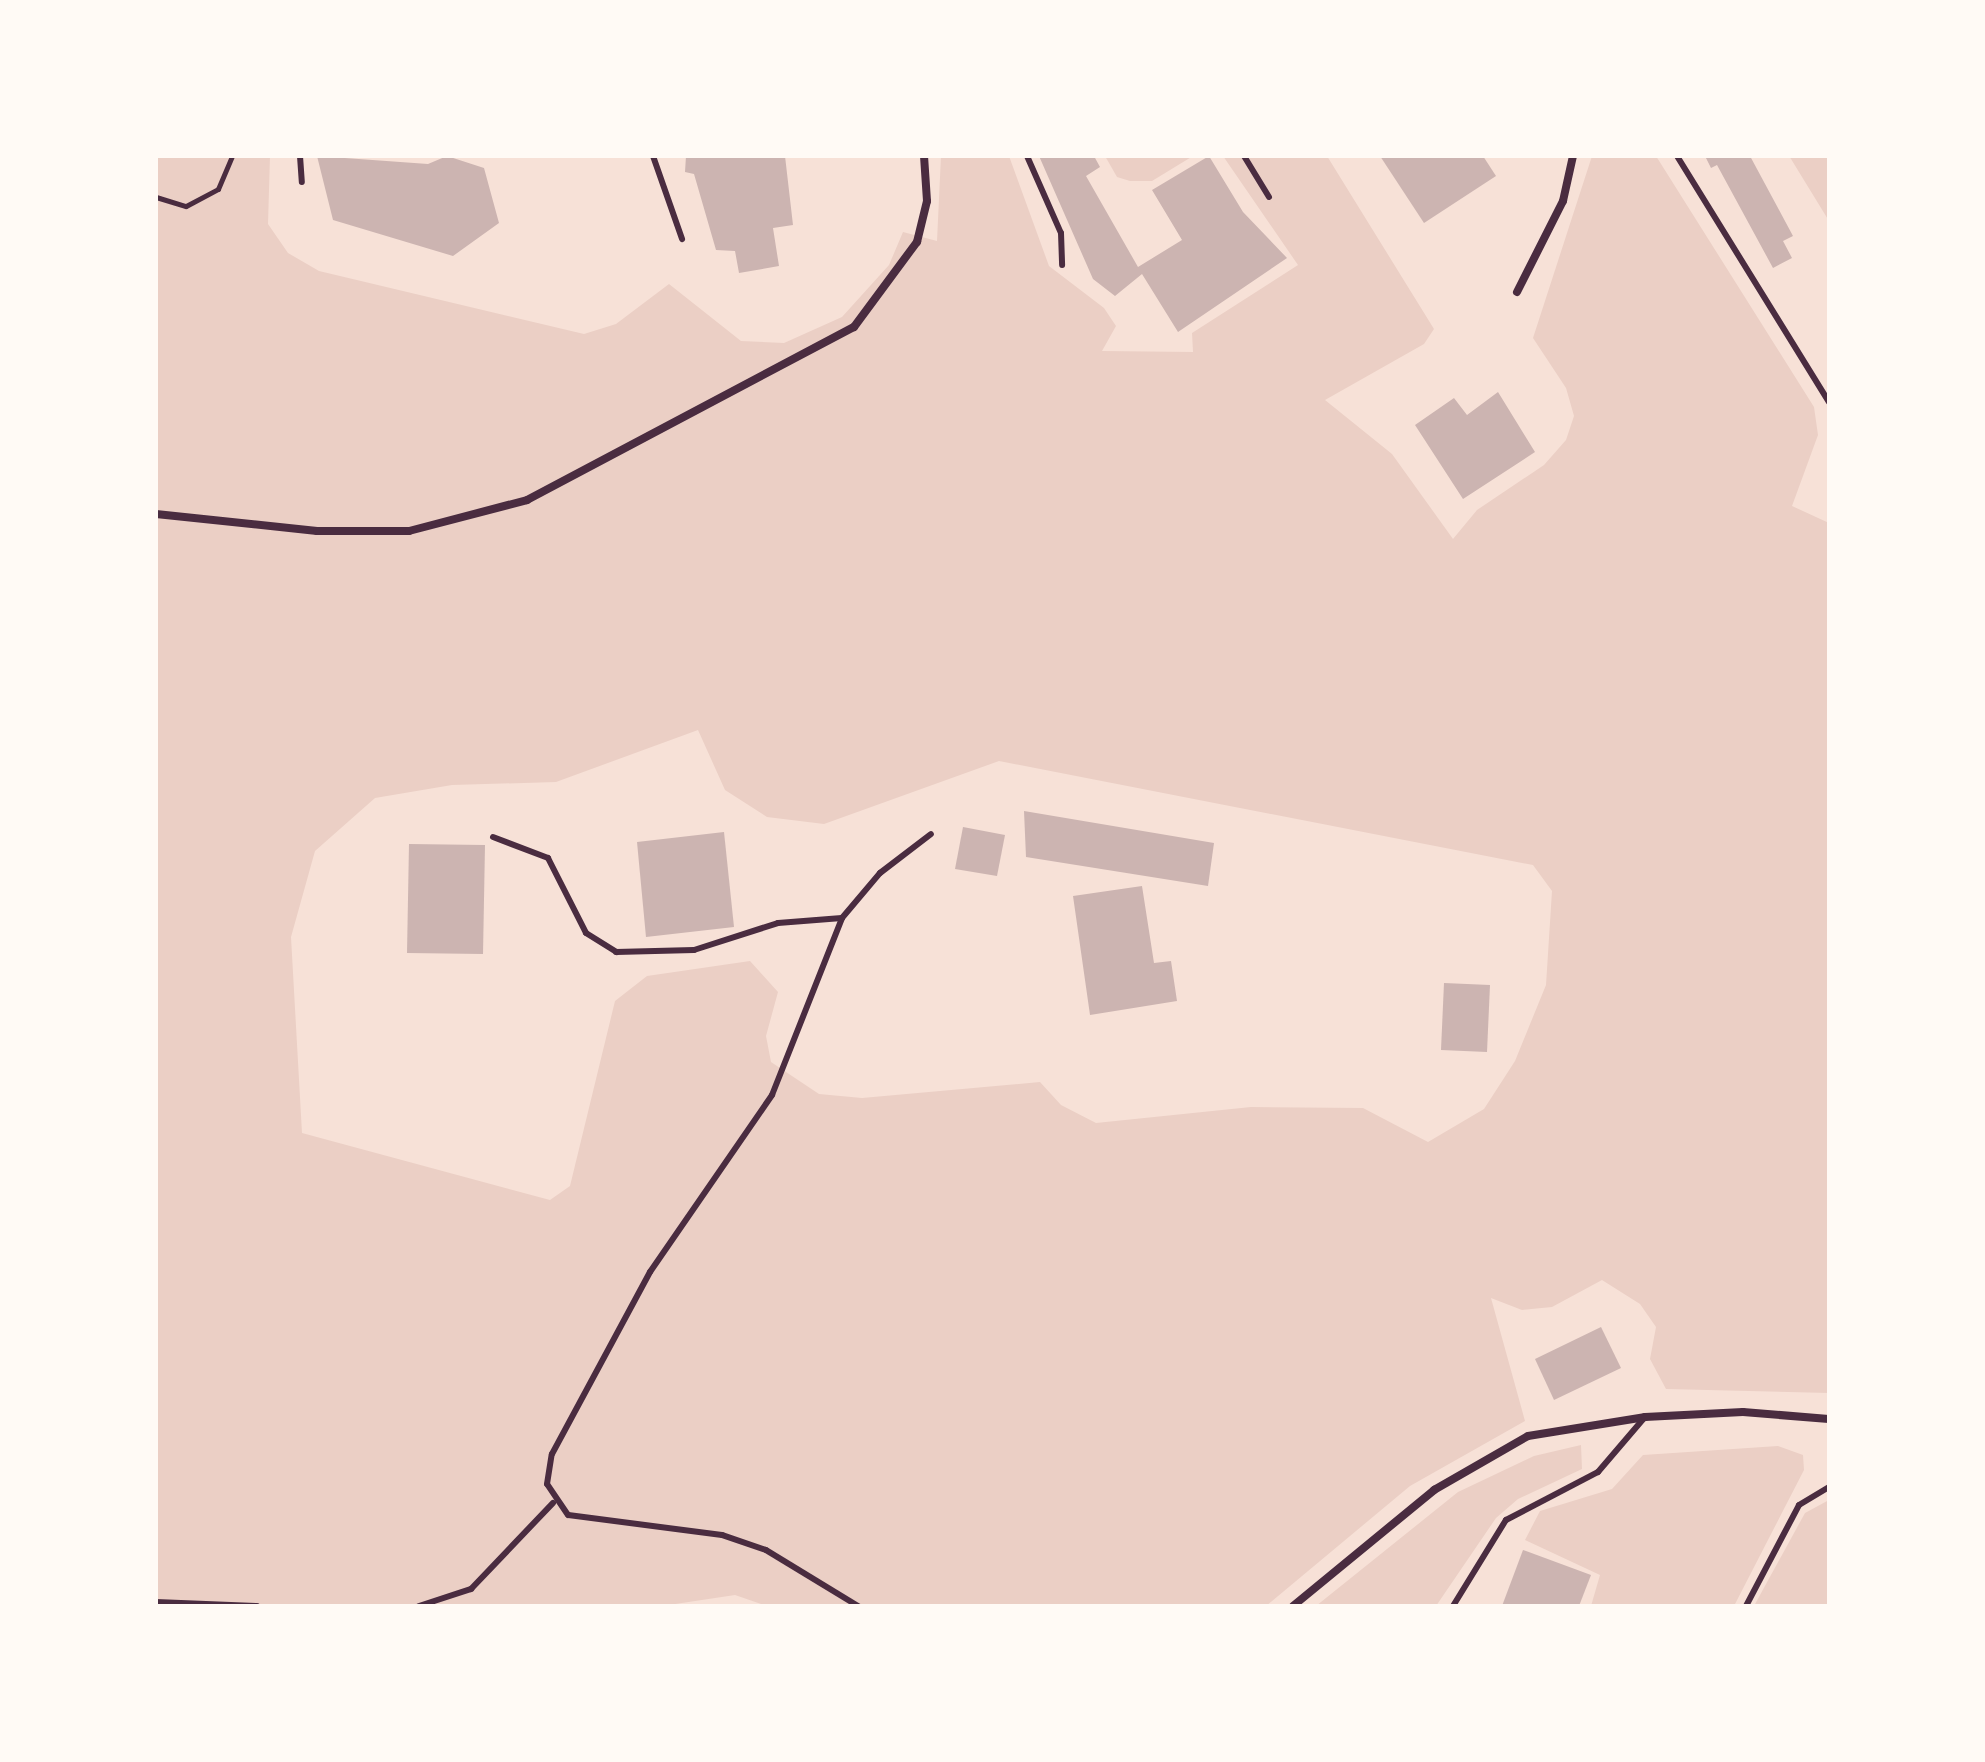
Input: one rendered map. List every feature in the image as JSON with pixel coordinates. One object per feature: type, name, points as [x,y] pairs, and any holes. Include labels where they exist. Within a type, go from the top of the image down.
[{"type":"street","points":[[156,514],[317,531],[409,531],[527,500],[854,327],[917,242],[927,201],[924,156]]},
{"type":"street","points":[[1517,292],[1563,201],[1573,156]]},
{"type":"street","points":[[1293,1606],[1484,1458],[1528,1436],[1645,1417],[1743,1412],[1829,1419]]},
{"type":"lane","points":[[300,156],[302,182]]},
{"type":"lane","points":[[653,156],[682,239]]},
{"type":"lane","points":[[1027,156],[1061,233],[1062,265]]},
{"type":"lane","points":[[1244,156],[1269,197]]},
{"type":"lane","points":[[1677,156],[1829,402]]},
{"type":"lane","points":[[858,1606],[766,1550],[722,1535],[605,1524],[568,1515],[553,1503],[547,1484],[552,1454],[688,1211],[772,1095],[842,918],[880,873],[931,834]]},
{"type":"lane","points":[[493,837],[519,841],[548,858],[578,923],[616,952],[694,950],[778,923],[842,918]]},
{"type":"lane","points":[[1453,1606],[1506,1520],[1598,1472],[1645,1417]]},
{"type":"lane","points":[[1746,1606],[1799,1505],[1829,1487]]},
{"type":"lane","points":[[419,1606],[471,1589],[553,1503]]},
{"type":"lane","points":[[156,1602],[257,1606]]},
{"type":"path","points":[[156,197],[186,206],[218,189],[232,156]]},
{"type":"shaded area","points":[[156,156],[270,156],[268,224],[288,253],[319,271],[584,334],[616,324],[669,284],[741,341],[784,343],[842,317],[889,265],[903,232],[937,241],[941,156],[1009,156],[1049,266],[1104,308],[1116,326],[1102,351],[1193,352],[1192,333],[1298,265],[1223,156],[1327,156],[1434,329],[1424,344],[1325,400],[1392,454],[1453,539],[1477,510],[1544,465],[1566,440],[1574,416],[1566,388],[1533,338],[1592,156],[1656,156],[1814,407],[1818,435],[1792,506],[1829,523],[1829,1393],[1666,1389],[1650,1359],[1656,1327],[1640,1304],[1602,1280],[1552,1307],[1522,1310],[1491,1298],[1525,1421],[1410,1486],[1266,1606],[767,1606],[735,1595],[662,1606],[156,1606]],"holes":[[[698,730],[725,790],[767,817],[824,824],[999,761],[1533,865],[1552,891],[1546,985],[1515,1061],[1484,1109],[1428,1142],[1363,1108],[1251,1107],[1096,1123],[1061,1105],[1040,1082],[862,1098],[819,1094],[771,1062],[766,1036],[778,992],[750,961],[647,976],[615,1001],[570,1186],[550,1200],[302,1133],[291,937],[315,851],[375,798],[452,785],[556,782]]]},
{"type":"shaded area","points":[[1105,156],[1193,156],[1152,181],[1130,181],[1117,177]]},
{"type":"shaded area","points":[[1789,156],[1829,156],[1829,221],[1791,159]]},
{"type":"shaded area","points":[[1581,1445],[1582,1469],[1518,1499],[1496,1518],[1436,1606],[1316,1606],[1458,1492],[1534,1456]]},
{"type":"shaded area","points":[[1778,1446],[1803,1455],[1804,1470],[1734,1606],[1591,1606],[1600,1575],[1525,1540],[1540,1511],[1612,1489],[1643,1455]]},
{"type":"shaded area","points":[[1829,1500],[1829,1606],[1754,1606],[1805,1513]]},
{"type":"building","points":[[317,156],[428,164],[447,156],[484,168],[499,223],[453,256],[333,220]]},
{"type":"building","points":[[686,156],[785,156],[793,225],[773,228],[779,266],[739,273],[735,251],[716,250],[694,174],[685,172]]},
{"type":"building","points":[[1039,156],[1094,156],[1100,167],[1086,176],[1138,267],[1182,240],[1152,190],[1209,156],[1243,212],[1287,258],[1178,332],[1142,274],[1115,296],[1093,279]]},
{"type":"building","points":[[1380,156],[1483,156],[1496,176],[1424,223]]},
{"type":"building","points":[[1705,156],[1750,156],[1793,236],[1783,241],[1792,258],[1773,268],[1717,165],[1711,168]]},
{"type":"building","points":[[1498,392],[1535,452],[1463,499],[1415,425],[1454,398],[1467,415]]},
{"type":"building","points":[[1024,811],[1214,843],[1208,886],[1026,857]]},
{"type":"building","points":[[963,827],[1005,835],[997,876],[955,869]]},
{"type":"building","points":[[724,832],[734,927],[646,937],[637,842]]},
{"type":"building","points":[[409,844],[485,845],[483,954],[407,953]]},
{"type":"building","points":[[1142,886],[1154,963],[1171,961],[1177,1001],[1090,1015],[1073,896]]},
{"type":"building","points":[[1444,983],[1490,985],[1487,1052],[1441,1050]]},
{"type":"building","points":[[1601,1327],[1621,1368],[1554,1400],[1535,1359]]},
{"type":"building","points":[[1523,1550],[1591,1575],[1579,1606],[1502,1606]]}]
